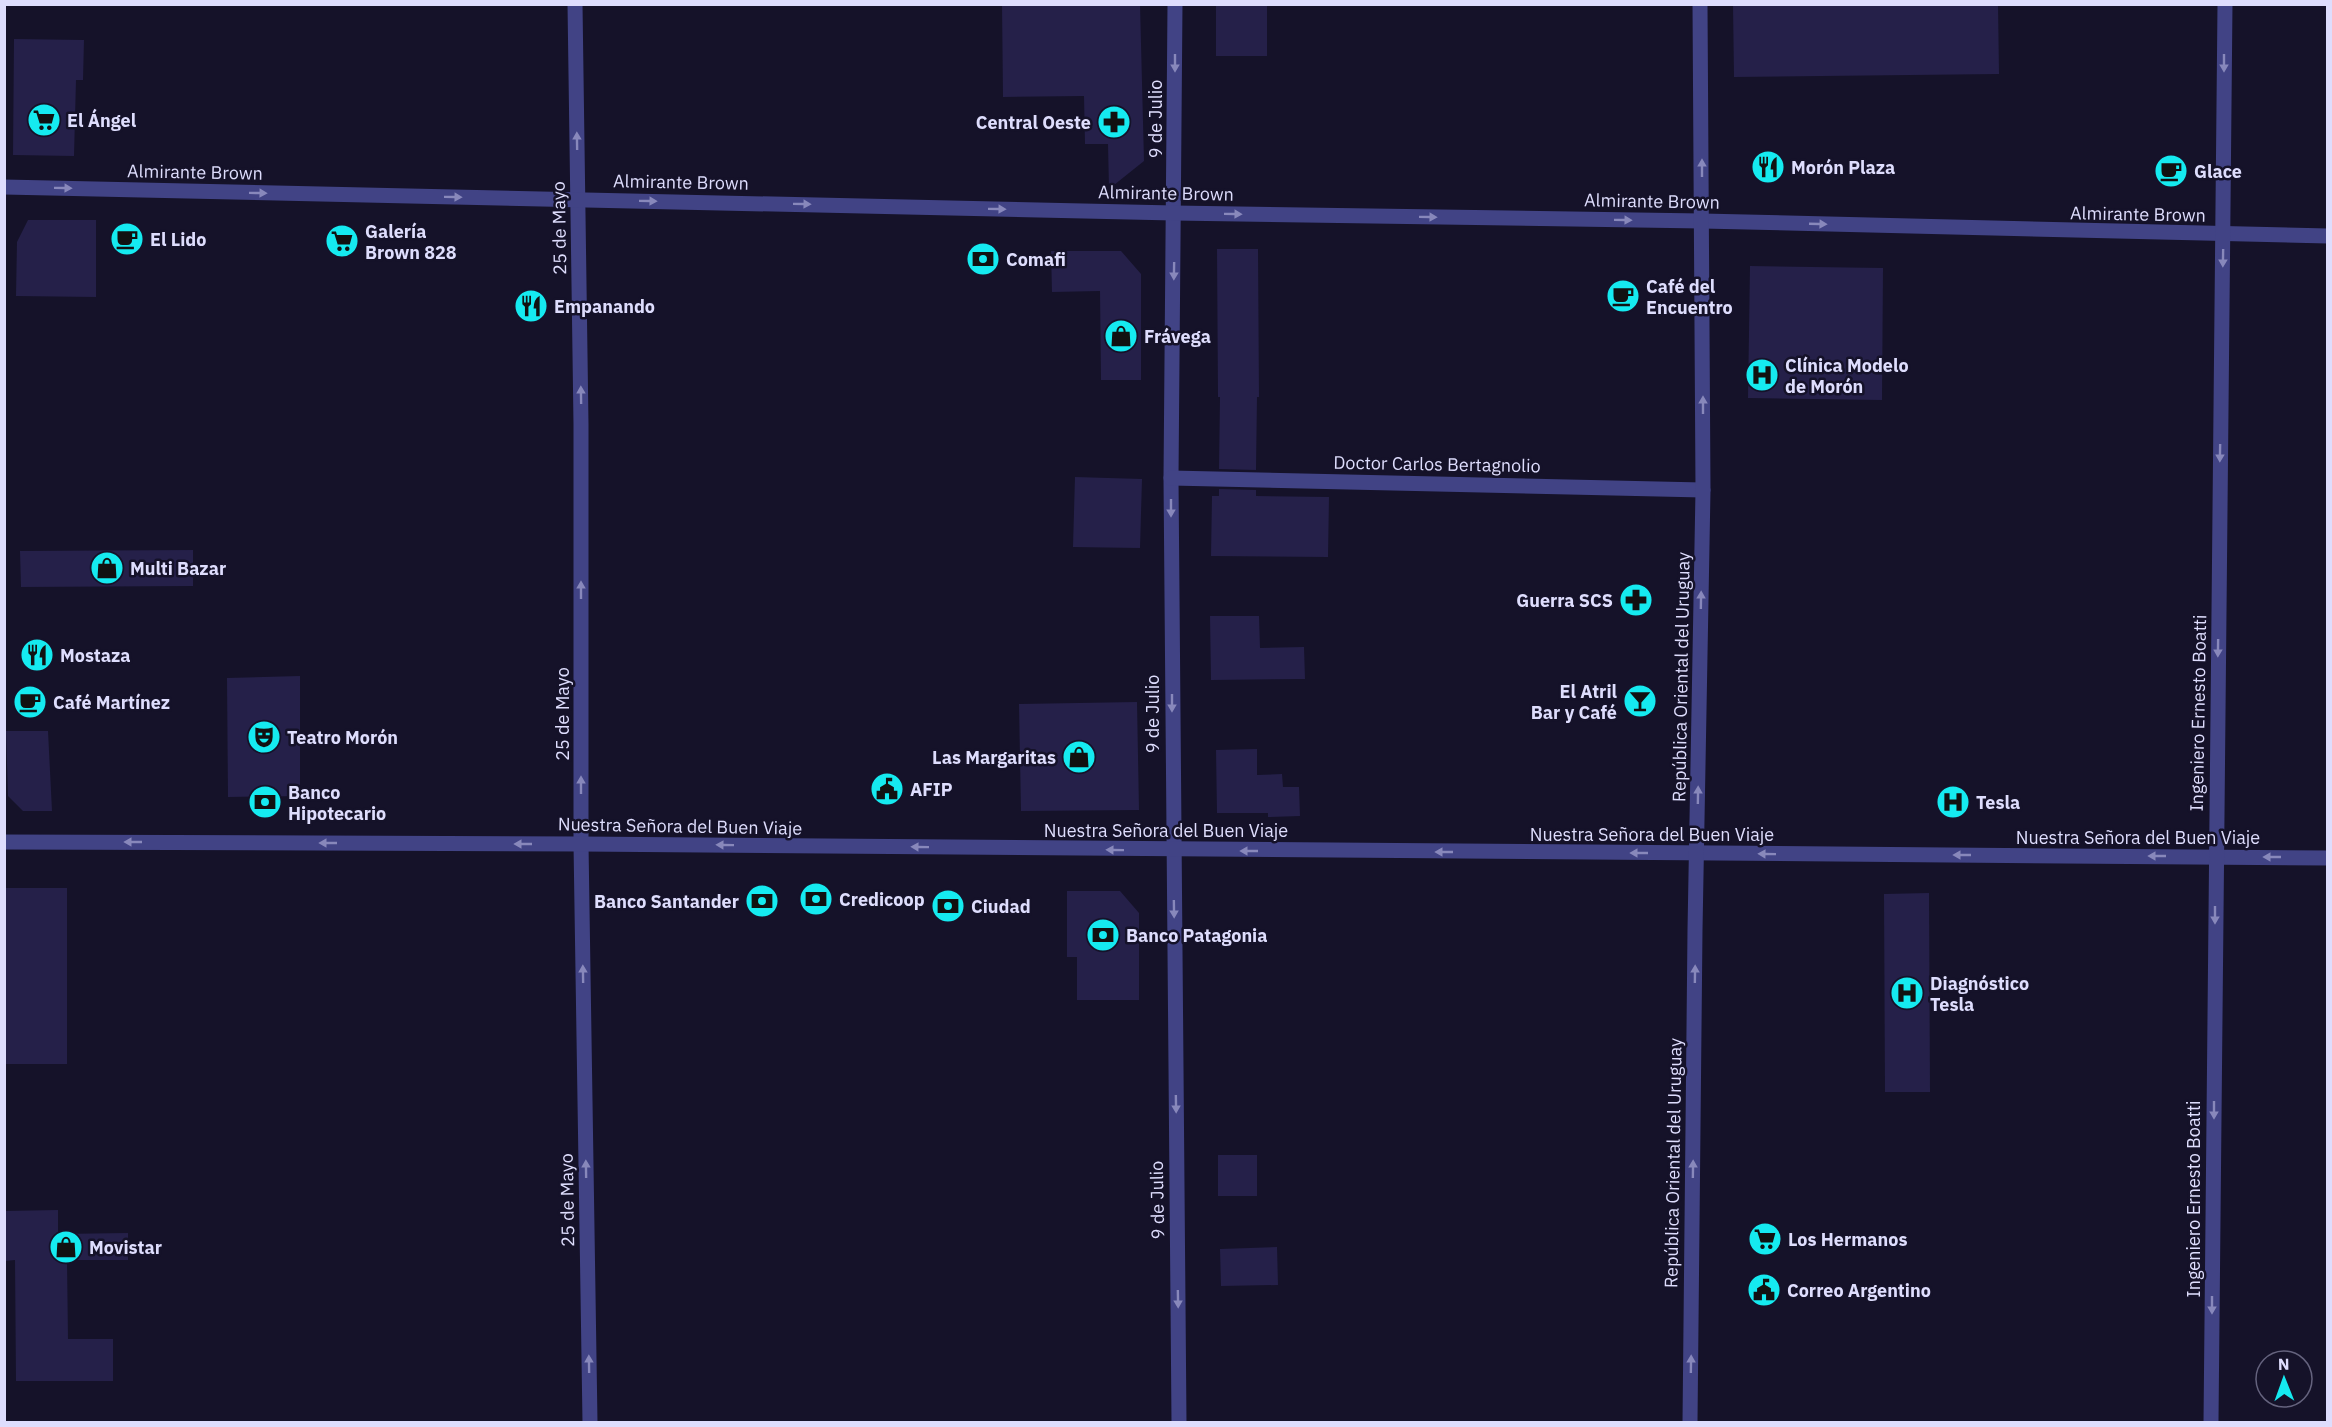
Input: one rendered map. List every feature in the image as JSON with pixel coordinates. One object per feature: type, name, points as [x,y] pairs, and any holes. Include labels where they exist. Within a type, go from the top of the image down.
[{"type":"street","name":"25 de Mayo","points":[[575,4],[581,424],[581,844],[590,1422]]},
{"type":"street","name":"9 de Julio","points":[[1175,4],[1171,478],[1179,1422]]},
{"type":"street","name":"República Oriental del Uruguay","points":[[1690,1422],[1703,490],[1700,4]]},
{"type":"street","name":"Ingeniero Ernesto Boatti","points":[[2211,1422],[2225,4]]},
{"type":"street","name":"Almirante Brown","points":[[4,187],[1174,213],[1702,221],[2328,236]]},
{"type":"street","name":"Doctor Carlos Bertagnolio","points":[[1171,478],[1703,490]]},
{"type":"street","name":"Nuestra Señora del Buen Viaje","points":[[4,842],[581,844],[2328,858]]},
{"type":"building","points":[[1002,4],[1140,4],[1144,161],[1109,189],[1108,144],[1085,144],[1084,96],[1003,97]]},
{"type":"building","points":[[1216,4],[1267,4],[1267,56],[1216,56]]},
{"type":"building","points":[[1733,4],[1998,4],[1999,74],[1734,77]]},
{"type":"building","points":[[14,39],[84,40],[83,80],[76,80],[74,156],[13,155]]},
{"type":"building","points":[[28,220],[96,220],[96,297],[16,296],[17,242]]},
{"type":"building","points":[[1217,249],[1258,249],[1259,397],[1257,397],[1256,470],[1219,469]]},
{"type":"building","name":"Frávega","points":[[1051,251],[1121,251],[1141,274],[1141,380],[1101,380],[1100,291],[1052,292]]},
{"type":"building","points":[[1750,266],[1883,268],[1882,400],[1748,398]]},
{"type":"building","points":[[1075,477],[1142,479],[1140,548],[1073,547]]},
{"type":"building","points":[[1219,489],[1256,490],[1256,496],[1329,497],[1328,557],[1211,556],[1212,496],[1219,496]]},
{"type":"building","name":"Multi Bazar","points":[[193,550],[193,586],[21,587],[20,551]]},
{"type":"building","points":[[1210,616],[1259,616],[1260,648],[1304,647],[1305,679],[1211,680]]},
{"type":"building","name":"Teatro Morón","points":[[300,676],[300,796],[228,797],[227,678]]},
{"type":"building","name":"Las Margaritas","points":[[1137,702],[1139,810],[1021,811],[1019,704]]},
{"type":"building","points":[[6,731],[48,731],[52,811],[23,811],[8,796]]},
{"type":"building","points":[[1257,749],[1257,775],[1282,774],[1283,787],[1299,787],[1300,816],[1268,817],[1268,813],[1217,813],[1216,750]]},
{"type":"building","points":[[6,888],[67,888],[67,1064],[6,1064]]},
{"type":"building","name":"Banco Patagonia","points":[[1067,891],[1120,891],[1139,913],[1139,1000],[1077,1000],[1077,957],[1067,957]]},
{"type":"building","name":"Diagnóstico Tesla","points":[[1929,893],[1930,1092],[1885,1092],[1884,894]]},
{"type":"building","points":[[1218,1155],[1257,1155],[1257,1196],[1218,1196]]},
{"type":"building","points":[[58,1210],[58,1234],[128,1233],[128,1260],[67,1260],[68,1339],[113,1339],[113,1381],[16,1381],[15,1260],[5,1261],[5,1211]]},
{"type":"building","points":[[1277,1247],[1278,1285],[1221,1286],[1220,1249]]},
{"type":"place","name":"El Ángel","points":[[44,120]]},
{"type":"place","name":"Central Oeste","points":[[1114,122]]},
{"type":"place","name":"Morón Plaza","points":[[1768,167]]},
{"type":"place","name":"Glace","points":[[2171,171]]},
{"type":"place","name":"El Lido","points":[[127,239]]},
{"type":"place","name":"Galería Brown 828","points":[[342,241]]},
{"type":"place","name":"Comafi","points":[[983,259]]},
{"type":"place","name":"Café del Encuentro","points":[[1623,296]]},
{"type":"place","name":"Empanando","points":[[531,306]]},
{"type":"place","name":"Frávega","points":[[1121,336]]},
{"type":"place","name":"Clínica Modelo de Morón","points":[[1762,375]]},
{"type":"place","name":"Multi Bazar","points":[[107,568]]},
{"type":"place","name":"Guerra SCS","points":[[1636,600]]},
{"type":"place","name":"Mostaza","points":[[37,655]]},
{"type":"place","name":"El Atril Bar y Café","points":[[1640,701]]},
{"type":"place","name":"Café Martínez","points":[[30,702]]},
{"type":"place","name":"Teatro Morón","points":[[264,737]]},
{"type":"place","name":"Las Margaritas","points":[[1079,757]]},
{"type":"place","name":"AFIP","points":[[887,789]]},
{"type":"place","name":"Banco Hipotecario","points":[[265,802]]},
{"type":"place","name":"Tesla","points":[[1953,802]]},
{"type":"place","name":"Credicoop","points":[[816,899]]},
{"type":"place","name":"Banco Santander","points":[[762,901]]},
{"type":"place","name":"Ciudad","points":[[948,906]]},
{"type":"place","name":"Banco Patagonia","points":[[1103,935]]},
{"type":"place","name":"Diagnóstico Tesla","points":[[1907,993]]},
{"type":"place","name":"Los Hermanos","points":[[1765,1239]]},
{"type":"place","name":"Movistar","points":[[66,1247]]},
{"type":"place","name":"Correo Argentino","points":[[1764,1290]]}]
